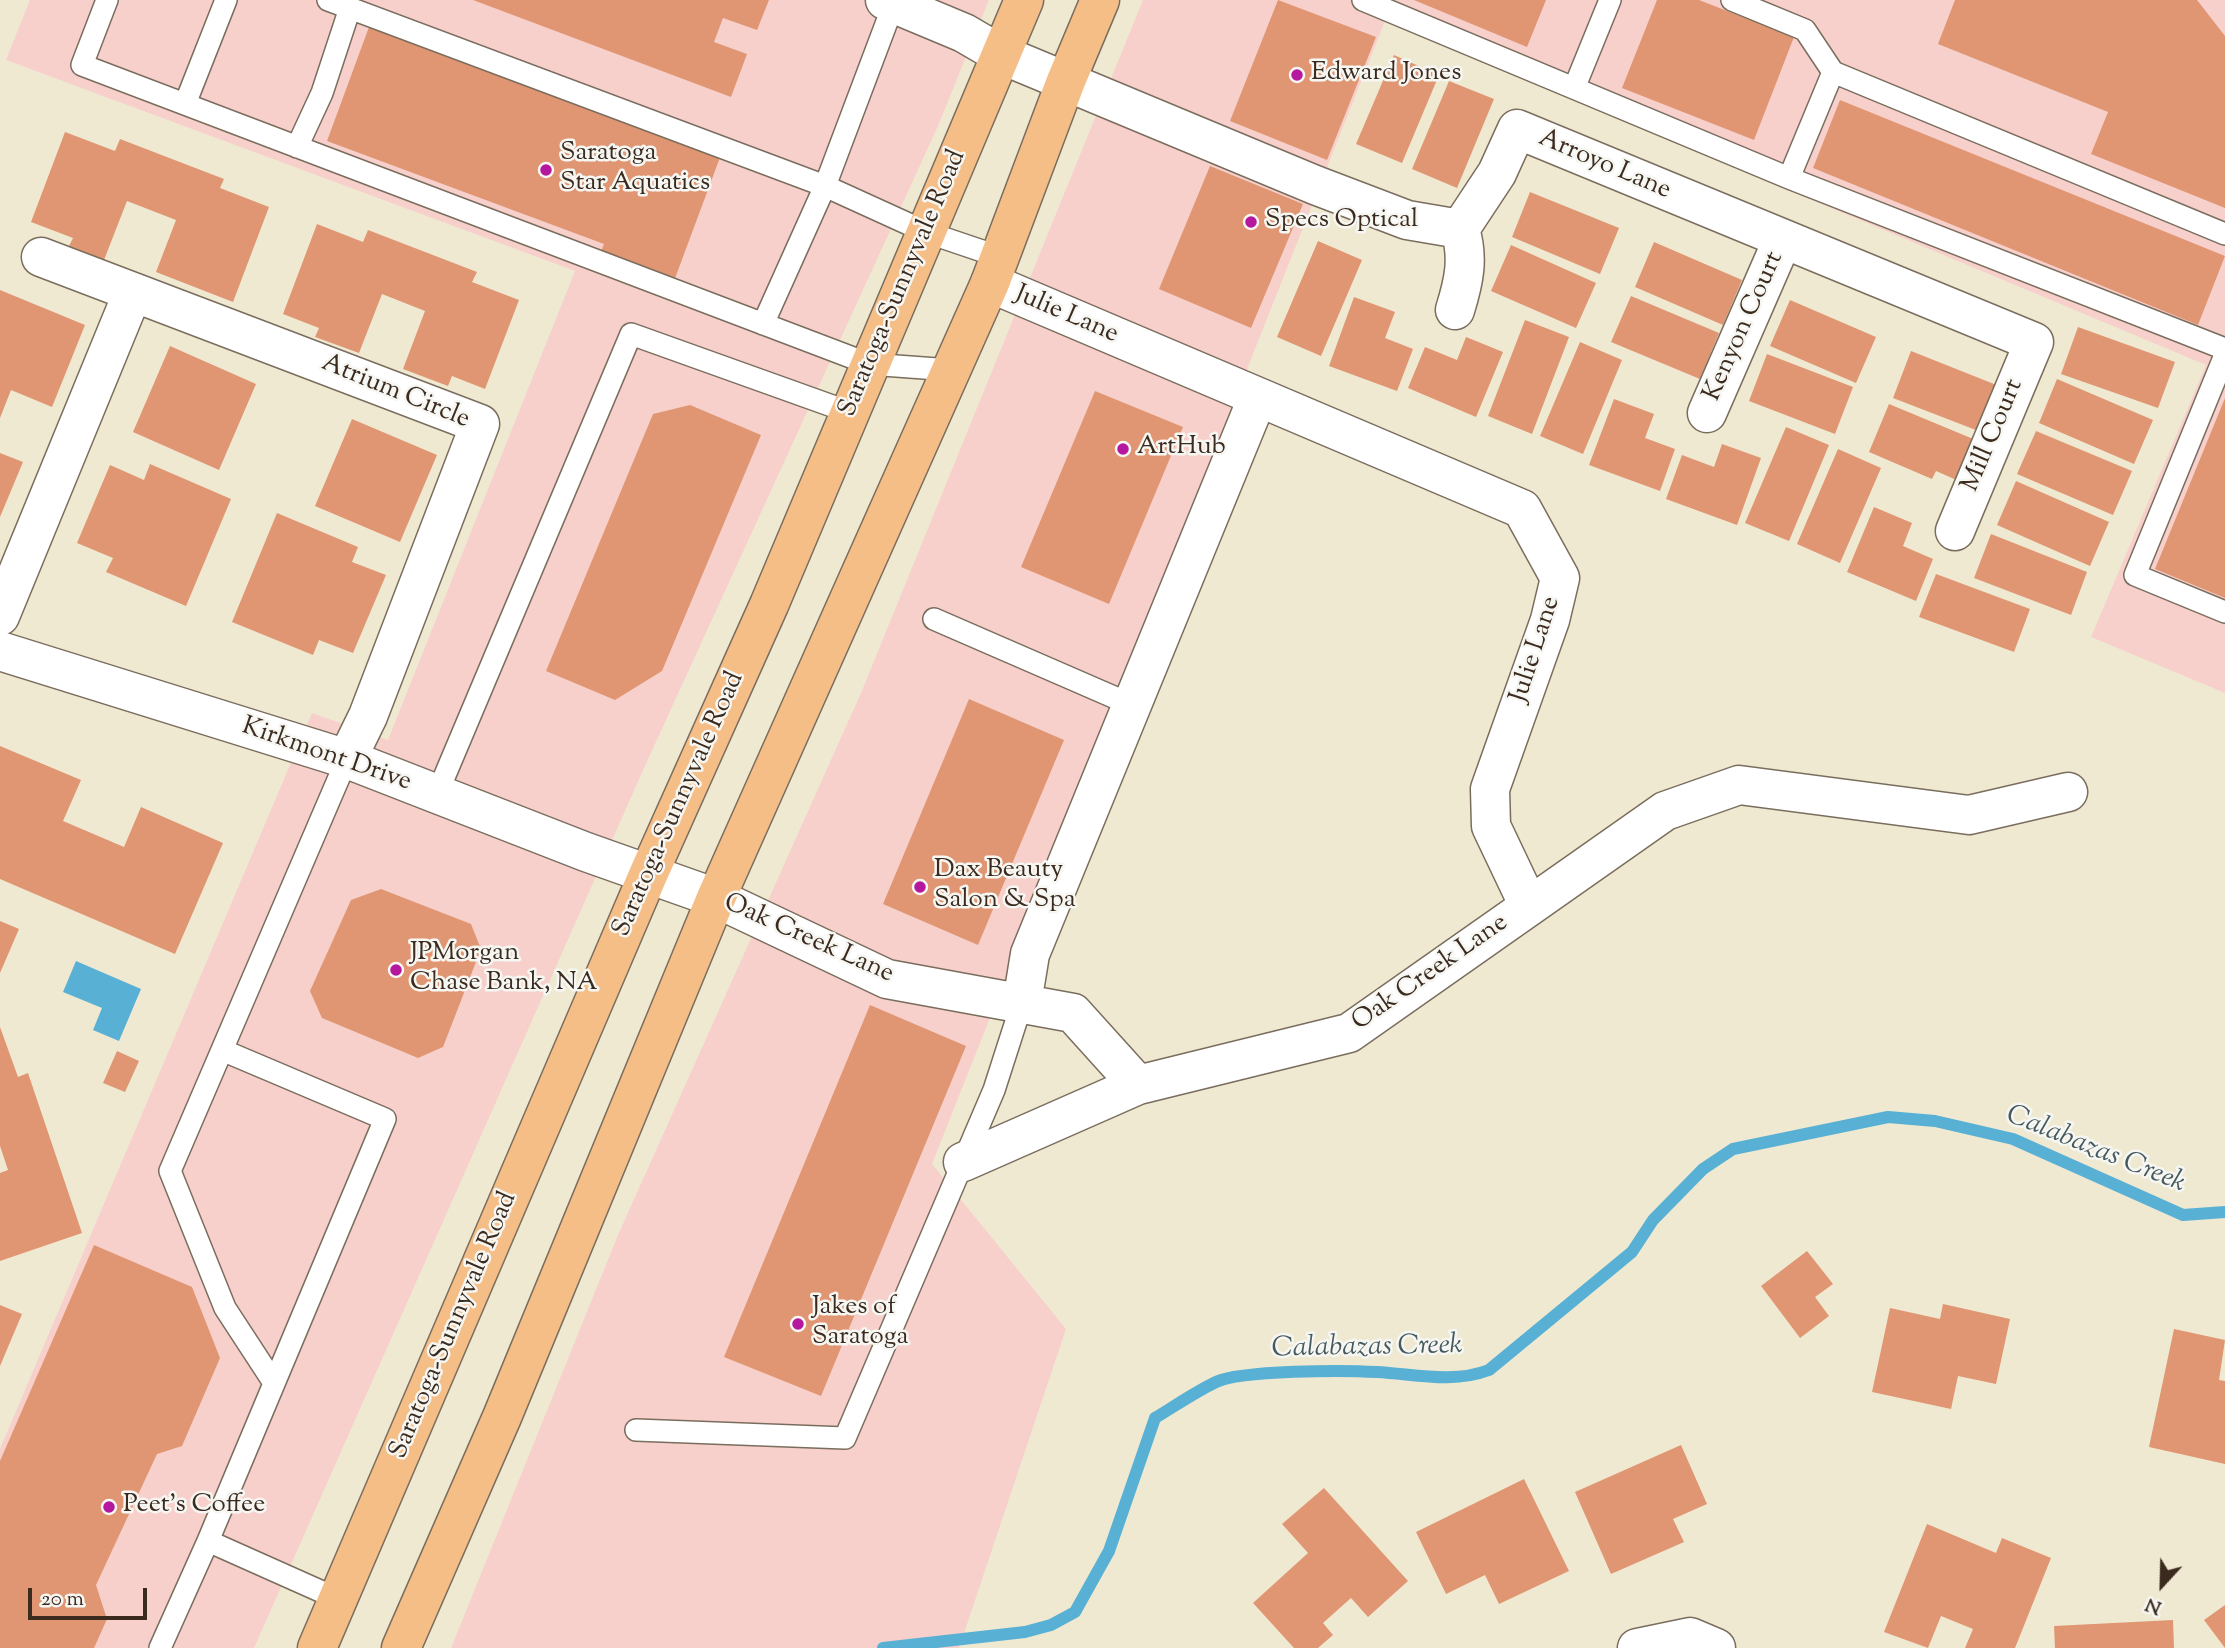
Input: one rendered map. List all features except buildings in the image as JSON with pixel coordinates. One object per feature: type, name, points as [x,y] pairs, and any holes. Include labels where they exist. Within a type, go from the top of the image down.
[{"type":"main road","name":"Saratoga-Sunnyvale Road","points":[[317,1648],[648,875],[769,605],[1024,0]]},
{"type":"main road","points":[[401,1648],[502,1417],[716,898],[995,270],[1066,81],[1100,0]]},
{"type":"street","points":[[889,2],[964,33],[1000,54],[1173,127],[1407,220],[1460,229],[1467,252],[1463,285],[1455,310]]},
{"type":"street","name":"Arroyo Lane","points":[[1460,229],[1497,173],[1517,130],[1782,241],[2034,342]]},
{"type":"street","name":"Kenyon Court","points":[[1707,413],[1782,241]]},
{"type":"street","name":"Atrium Circle","points":[[41,257],[480,424],[368,716],[347,759]]},
{"type":"street","name":"Julie Lane","points":[[995,270],[1257,399],[1522,509],[1560,578],[1550,620],[1490,789],[1491,826],[1529,906]]},
{"type":"street","points":[[0,616],[134,292]]},
{"type":"street","name":"Mill Court","points":[[1955,531],[2034,342]]},
{"type":"street","points":[[1022,1003],[1030,954],[1257,399]]},
{"type":"street","name":"Kirkmont Drive","points":[[0,651],[347,759],[648,875]]},
{"type":"street","name":"Oak Creek Lane","points":[[648,875],[716,898],[887,979],[1073,1013],[1138,1085],[1323,1042],[1349,1033],[1665,811],[1739,785],[1969,815],[2068,792]]},
{"type":"street","points":[[963,1162],[1138,1085]]},
{"type":"street","points":[[1637,1648],[1690,1637],[1716,1648]]},
{"type":"lane","points":[[107,0],[82,65],[869,364],[951,370]]},
{"type":"lane","points":[[186,104],[226,0]]},
{"type":"lane","points":[[328,0],[825,186],[926,232],[995,270]]},
{"type":"lane","points":[[1363,0],[1575,86],[1789,178],[2225,349]]},
{"type":"lane","points":[[1575,86],[1610,0]]},
{"type":"lane","points":[[1732,0],[1805,30],[1833,72],[2225,234]]},
{"type":"lane","points":[[763,324],[825,186],[889,2]]},
{"type":"lane","points":[[297,147],[322,93],[350,8]]},
{"type":"lane","points":[[1789,178],[1833,72]]},
{"type":"lane","points":[[437,794],[631,334],[849,412]]},
{"type":"lane","points":[[2225,355],[2135,575],[2225,612]]},
{"type":"lane","points":[[934,619],[1132,705]]},
{"type":"lane","points":[[274,1383],[225,1308],[170,1171],[347,759]]},
{"type":"lane","points":[[636,1430],[845,1438],[994,1090],[1022,1003]]},
{"type":"lane","points":[[160,1648],[208,1541],[384,1119],[222,1050]]},
{"type":"lane","points":[[208,1541],[338,1599]]},
{"type":"shaded area","points":[[30,0],[989,0],[938,126],[644,768],[254,1648],[0,1648],[0,1449],[312,713],[388,740],[575,271],[6,60]]},
{"type":"shaded area","points":[[1143,0],[2225,0],[2225,693],[2091,637],[2206,365],[1385,21],[932,1164],[1066,1329],[959,1648],[451,1648],[618,1235],[861,693]]},
{"type":"water","points":[[76,961],[141,989],[119,1041],[93,1030],[102,1008],[63,992]]},
{"type":"waterway","name":"Calabazas Creek","points":[[883,1648],[1025,1632],[1051,1625],[1075,1612],[1109,1551],[1155,1418],[1216,1382],[1247,1375],[1294,1372],[1362,1371],[1461,1377],[1489,1370],[1632,1252],[1653,1220],[1703,1169],[1733,1149],[1888,1117],[1935,1121],[2013,1139],[2183,1215],[2225,1212]]},
{"type":"place","name":"Edward Jones","points":[[1297,75]]},
{"type":"place","name":"Saratoga Star Aquatics","points":[[546,170]]},
{"type":"place","name":"Specs Optical","points":[[1251,222]]},
{"type":"place","name":"ArtHub","points":[[1123,449]]},
{"type":"place","name":"Dax Beauty Salon & Spa","points":[[920,887]]},
{"type":"place","name":"JPMorgan Chase Bank, NA","points":[[396,970]]},
{"type":"place","name":"Jakes of Saratoga","points":[[798,1324]]},
{"type":"place","name":"Peet's Coffee","points":[[109,1507]]}]
